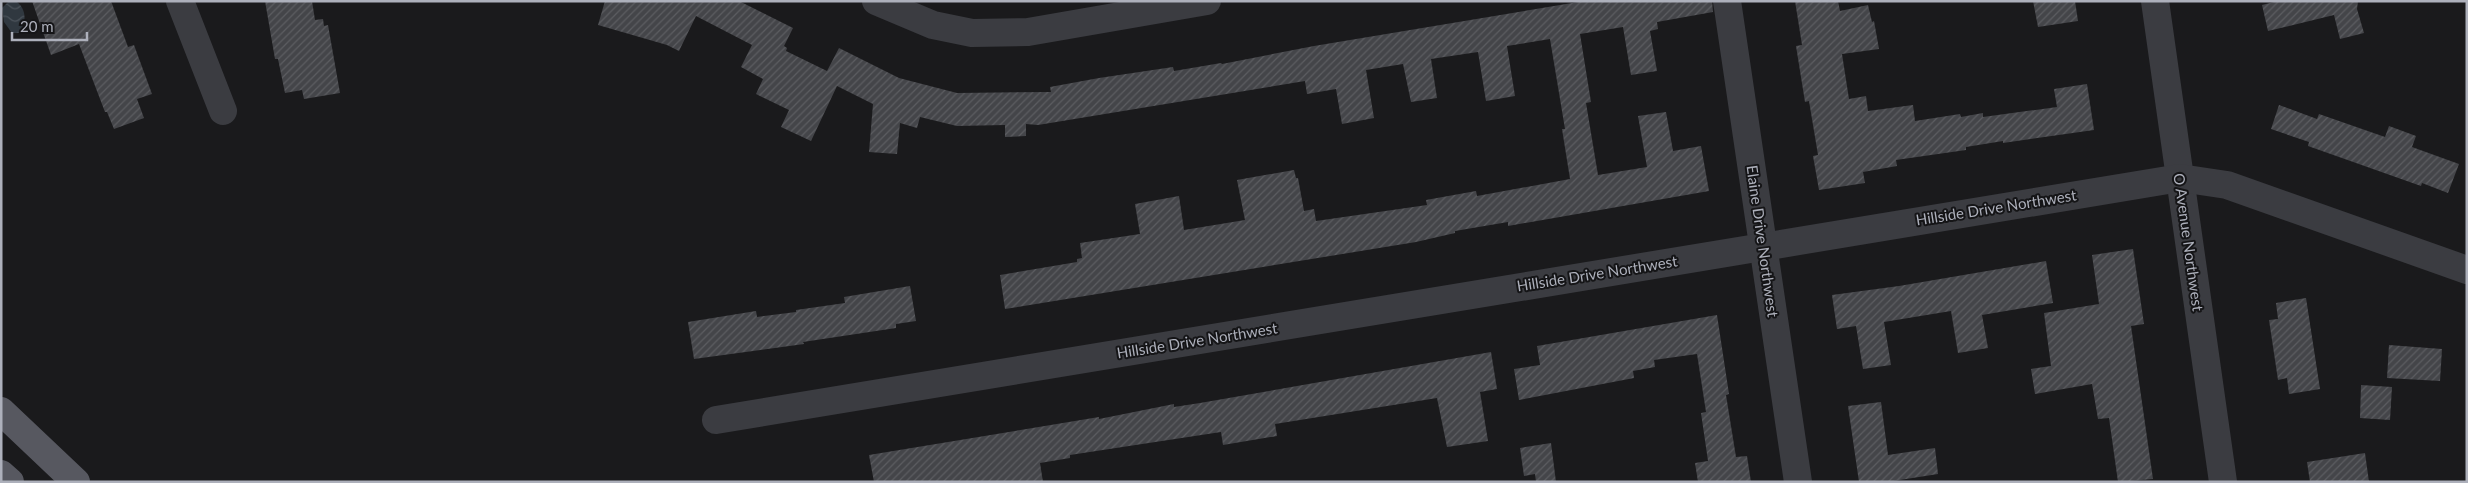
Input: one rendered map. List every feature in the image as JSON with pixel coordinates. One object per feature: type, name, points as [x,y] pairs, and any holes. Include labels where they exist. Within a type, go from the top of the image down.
[{"type":"main road","points":[[1,411],[76,482]]},
{"type":"main road","points":[[1,474],[10,482]]},
{"type":"street","points":[[180,1],[223,111]]},
{"type":"street","points":[[876,1],[933,25],[972,33],[1028,32],[1207,1]]},
{"type":"street","name":"Elaine Drive Northwest","points":[[1727,1],[1798,482]]},
{"type":"street","name":"O Avenue Northwest","points":[[2156,1],[2223,482]]},
{"type":"street","name":"Hillside Drive Northwest","points":[[716,420],[2180,178],[2227,185],[2467,270]]},
{"type":"water","points":[[8,2],[17,2],[23,9],[24,21],[20,33],[12,33],[4,22],[2,8]]},
{"type":"building","points":[[32,1],[111,1],[128,47],[134,45],[152,94],[137,99],[144,118],[114,129],[107,112],[105,112],[79,44],[51,55]]},
{"type":"building","points":[[265,1],[312,1],[315,20],[323,19],[324,26],[328,25],[340,93],[304,99],[302,90],[285,93],[278,59],[275,59]]},
{"type":"building","points":[[605,1],[739,1],[793,28],[784,46],[787,48],[786,51],[827,71],[839,48],[899,78],[957,93],[1051,92],[1050,87],[1099,78],[1173,67],[1174,71],[1222,64],[1314,46],[1584,1],[1712,1],[1713,12],[1657,22],[1658,29],[1650,31],[1657,71],[1631,75],[1623,27],[1580,34],[1591,102],[1586,103],[1598,175],[1647,167],[1638,116],[1666,112],[1673,151],[1701,146],[1709,191],[1508,226],[1508,222],[1455,231],[1455,233],[1416,242],[1005,309],[1000,275],[1077,262],[1077,259],[1082,258],[1080,243],[1140,234],[1135,204],[1179,196],[1184,230],[1245,220],[1237,180],[1294,170],[1296,178],[1298,178],[1304,211],[1314,209],[1316,221],[1427,205],[1426,200],[1476,191],[1477,196],[1570,179],[1562,129],[1565,129],[1550,39],[1507,46],[1515,96],[1486,101],[1478,52],[1431,59],[1437,98],[1411,102],[1403,64],[1366,70],[1374,118],[1342,124],[1336,89],[1307,94],[1305,81],[1038,125],[1026,124],[1026,136],[1005,137],[1005,125],[957,126],[920,117],[917,128],[900,123],[897,154],[869,152],[873,104],[837,86],[811,141],[781,127],[789,110],[756,94],[763,79],[741,67],[752,45],[696,16],[679,51],[667,45],[598,25]]},
{"type":"building","points":[[1795,1],[1838,1],[1840,11],[1868,5],[1872,22],[1874,21],[1879,49],[1842,54],[1849,99],[1866,96],[1868,111],[1913,105],[1915,121],[1960,114],[1961,117],[1983,113],[1983,117],[2057,107],[2054,89],[2087,84],[2094,130],[2003,143],[2003,141],[1966,147],[1966,150],[1896,160],[1897,166],[1863,172],[1865,183],[1819,190],[1813,156],[1818,155],[1809,101],[1805,102],[1796,46],[1802,45]]},
{"type":"building","points":[[2033,1],[2075,1],[2078,21],[2038,27]]},
{"type":"building","points":[[2278,1],[2358,1],[2357,9],[2364,33],[2340,39],[2334,15],[2268,31],[2262,5]]},
{"type":"building","points":[[2279,105],[2317,119],[2319,114],[2385,137],[2389,126],[2416,136],[2412,147],[2459,164],[2448,193],[2422,183],[2421,186],[2308,146],[2309,142],[2271,129]]},
{"type":"building","points":[[2133,249],[2144,324],[2131,326],[2153,479],[2118,482],[2109,418],[2098,419],[2092,384],[2035,394],[2031,369],[2051,366],[2044,313],[2099,304],[2092,255]]},
{"type":"building","points":[[2046,261],[2053,303],[1982,315],[1988,348],[1958,353],[1951,311],[1884,322],[1891,365],[1863,369],[1856,326],[1837,329],[1832,295],[1899,286]]},
{"type":"building","points":[[910,286],[916,321],[896,324],[896,328],[803,342],[804,344],[694,359],[688,322],[756,311],[757,317],[796,312],[796,310],[845,303],[844,297]]},
{"type":"building","points":[[2306,298],[2320,389],[2289,394],[2287,378],[2278,380],[2269,320],[2278,319],[2276,303]]},
{"type":"building","points":[[1717,315],[1729,394],[1726,395],[1736,457],[1747,456],[1751,482],[1698,482],[1695,463],[1708,461],[1701,413],[1706,412],[1697,354],[1654,360],[1655,367],[1633,371],[1634,378],[1519,400],[1514,369],[1540,365],[1537,346]]},
{"type":"building","points":[[2389,345],[2442,349],[2440,381],[2387,378]]},
{"type":"building","points":[[1491,352],[1497,389],[1480,392],[1488,441],[1447,447],[1437,398],[1275,424],[1277,436],[1223,445],[1221,432],[1070,455],[1070,458],[1040,463],[1043,482],[874,482],[869,455],[1099,417],[1099,419],[1174,404],[1174,407],[1200,403]]},
{"type":"building","points":[[2361,385],[2392,387],[2390,420],[2360,418]]},
{"type":"building","points":[[1881,402],[1888,455],[1935,448],[1938,474],[1887,482],[1859,482],[1848,406]]},
{"type":"building","points":[[1551,443],[1556,482],[1536,482],[1535,474],[1524,476],[1520,448]]},
{"type":"building","points":[[2365,453],[2369,482],[2310,482],[2307,462]]}]
